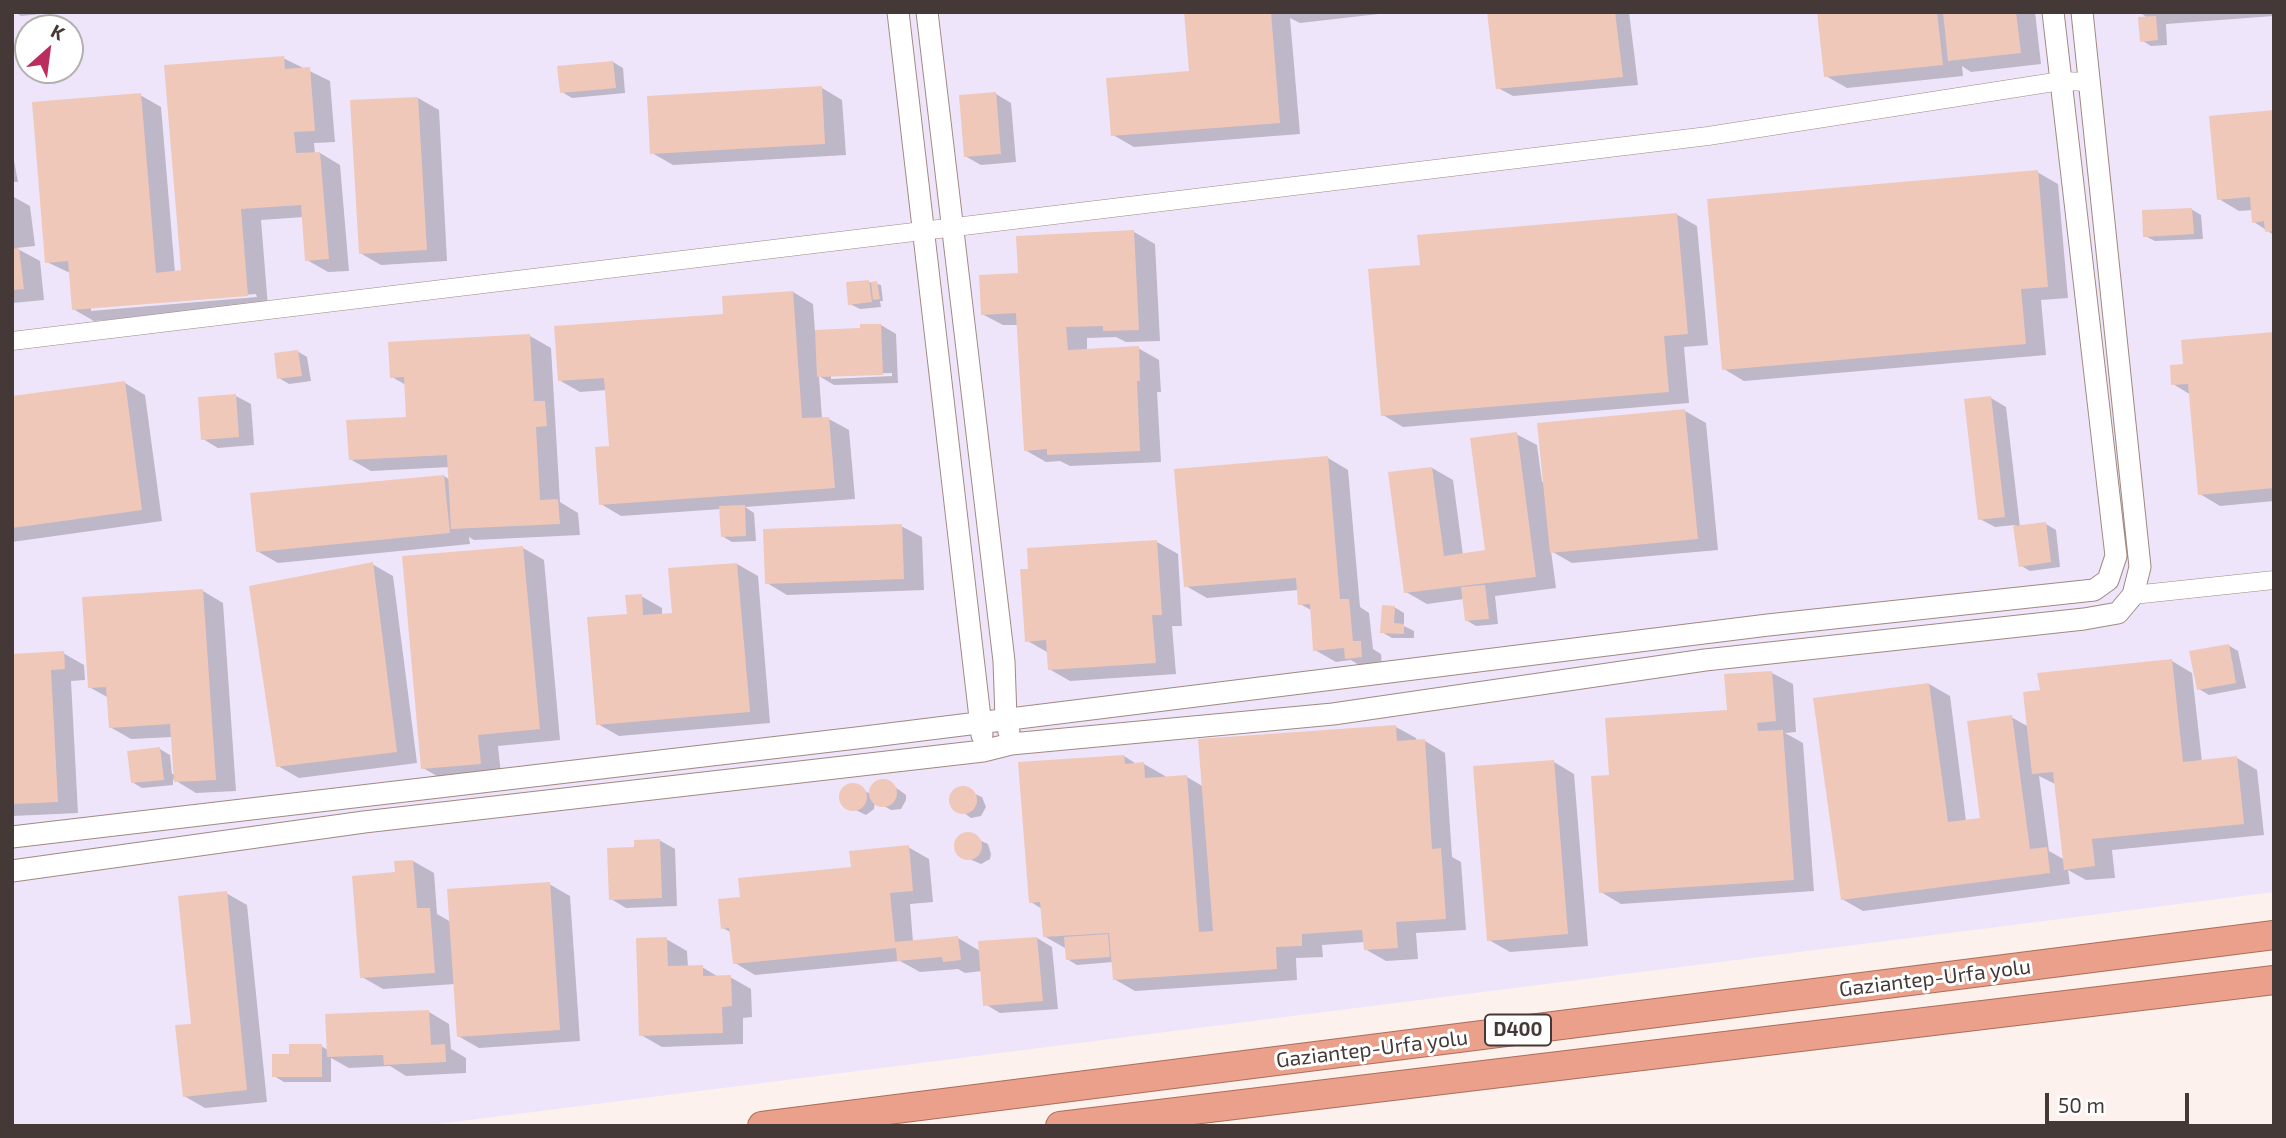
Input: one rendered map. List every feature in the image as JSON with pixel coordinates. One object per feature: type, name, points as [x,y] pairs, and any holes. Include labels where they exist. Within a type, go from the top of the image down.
[{"type":"highway","name":"Gaziantep-Urfa yolu","points":[[762,1126],[2274,935]]},
{"type":"highway","name":"Gaziantep-Urfa yolu","points":[[1060,1126],[2274,980]]},
{"type":"street","points":[[898,12],[983,751]]},
{"type":"street","points":[[927,12],[1004,661],[1006,718],[1011,744]]},
{"type":"street","points":[[12,837],[1768,625],[2094,590],[2108,580],[2116,556],[2053,12]]},
{"type":"street","points":[[12,871],[364,822],[983,751],[1011,744],[1333,714],[1705,660],[2084,619],[2118,613],[2133,595],[2140,567],[2082,12]]},
{"type":"street","points":[[12,341],[1709,136],[2061,81],[2090,82]]},
{"type":"street","points":[[2133,595],[2274,580]]},
{"type":"shaded area","points":[[12,12],[2274,12],[2274,892],[422,1126],[12,1126]]},
{"type":"building","points":[[1184,12],[1271,12],[1280,123],[1111,136],[1106,78],[1189,71]]},
{"type":"building","points":[[1487,12],[1615,12],[1623,77],[1496,89]]},
{"type":"building","points":[[1817,12],[1937,12],[1943,65],[1824,77]]},
{"type":"building","points":[[1943,12],[2016,12],[2021,53],[1948,61]]},
{"type":"building","points":[[2156,16],[2158,40],[2140,42],[2138,17]]},
{"type":"building","points":[[284,56],[285,69],[310,67],[315,131],[294,132],[296,153],[320,152],[329,259],[305,261],[301,205],[241,209],[248,296],[72,310],[68,261],[45,263],[32,102],[141,93],[156,273],[181,270],[164,65]]},
{"type":"building","points":[[613,61],[616,88],[560,93],[557,66]]},
{"type":"building","points":[[822,86],[825,144],[650,154],[647,96]]},
{"type":"building","points":[[996,92],[1001,154],[964,157],[959,95]]},
{"type":"building","points":[[418,97],[427,250],[359,254],[350,100]]},
{"type":"building","points":[[2274,110],[2274,231],[2265,232],[2264,221],[2252,223],[2250,197],[2217,200],[2209,116]]},
{"type":"building","points":[[2038,170],[2048,287],[2021,289],[2026,344],[1722,370],[1707,199]]},
{"type":"building","points":[[2192,208],[2194,234],[2143,237],[2142,210]]},
{"type":"building","points":[[1677,213],[1688,334],[1664,336],[1669,392],[1381,416],[1368,269],[1420,265],[1417,235]]},
{"type":"building","points":[[1134,230],[1139,330],[1103,331],[1103,326],[1066,327],[1068,350],[1139,346],[1140,381],[1137,381],[1140,451],[1047,455],[1047,449],[1024,451],[1016,313],[981,315],[979,275],[1018,273],[1016,236]]},
{"type":"building","points":[[19,248],[24,289],[12,290],[12,249]]},
{"type":"building","points":[[869,280],[872,302],[848,305],[846,282]]},
{"type":"building","points":[[877,281],[880,299],[873,300],[871,282]]},
{"type":"building","points":[[793,291],[802,418],[829,417],[835,488],[599,505],[595,447],[609,446],[604,378],[558,381],[554,326],[723,314],[722,296]]},
{"type":"building","points":[[860,324],[881,324],[883,375],[817,377],[815,330],[860,328]]},
{"type":"building","points":[[2274,332],[2274,488],[2198,495],[2188,384],[2171,385],[2170,365],[2183,364],[2181,340]]},
{"type":"building","points":[[530,334],[534,401],[545,401],[547,426],[536,427],[540,500],[558,499],[560,524],[451,529],[447,455],[349,460],[346,420],[406,417],[404,377],[390,378],[388,342]]},
{"type":"building","points":[[298,350],[302,376],[277,379],[274,353]]},
{"type":"building","points":[[125,381],[142,510],[12,528],[12,396]]},
{"type":"building","points":[[236,394],[239,437],[201,440],[198,397]]},
{"type":"building","points":[[1991,396],[2005,517],[1978,520],[1964,399]]},
{"type":"building","points":[[1685,409],[1698,539],[1550,553],[1537,423]]},
{"type":"building","points":[[1517,432],[1536,577],[1404,593],[1388,472],[1432,467],[1444,556],[1485,550],[1470,438]]},
{"type":"building","points":[[1328,456],[1340,599],[1349,599],[1353,641],[1361,641],[1362,657],[1345,659],[1344,648],[1313,651],[1310,604],[1298,605],[1296,578],[1184,587],[1174,469]]},
{"type":"building","points":[[444,475],[450,533],[256,552],[250,493]]},
{"type":"building","points":[[745,505],[746,536],[721,537],[719,506]]},
{"type":"building","points":[[2046,522],[2051,562],[2019,567],[2013,526]]},
{"type":"building","points":[[902,524],[904,579],[765,584],[763,529]]},
{"type":"building","points":[[1157,540],[1162,615],[1152,615],[1156,663],[1048,670],[1046,640],[1025,642],[1020,569],[1028,569],[1027,548]]},
{"type":"building","points":[[523,546],[540,729],[478,735],[481,764],[421,769],[402,556]]},
{"type":"building","points":[[373,562],[397,752],[276,767],[249,586]]},
{"type":"building","points":[[737,563],[750,712],[596,725],[587,617],[627,614],[625,595],[642,594],[643,615],[672,613],[668,568]]},
{"type":"building","points":[[1485,585],[1489,619],[1465,621],[1461,587]]},
{"type":"building","points":[[203,589],[216,780],[174,782],[170,724],[109,728],[106,687],[88,688],[82,597]]},
{"type":"building","points":[[1382,605],[1395,606],[1394,623],[1404,624],[1404,634],[1380,633]]},
{"type":"building","points":[[2229,644],[2236,683],[2197,690],[2189,651]]},
{"type":"building","points":[[64,651],[65,669],[51,670],[58,802],[12,804],[12,654]]},
{"type":"building","points":[[2172,659],[2183,762],[2237,756],[2244,824],[2092,839],[2095,866],[2064,870],[2053,772],[2032,774],[2023,692],[2040,690],[2037,673]]},
{"type":"building","points":[[1772,671],[1776,721],[1757,723],[1758,731],[1783,730],[1794,880],[1599,893],[1591,776],[1609,775],[1605,718],[1727,710],[1724,674]]},
{"type":"building","points":[[1929,683],[1948,822],[1980,818],[1967,721],[2012,715],[2030,849],[2047,847],[2050,873],[1841,900],[1813,698]]},
{"type":"building","points":[[1396,725],[1397,741],[1425,739],[1432,849],[1441,848],[1446,919],[1396,922],[1398,948],[1364,950],[1362,930],[1302,934],[1302,946],[1276,947],[1277,969],[1113,980],[1109,933],[1043,937],[1040,902],[1029,903],[1018,762],[1124,755],[1125,764],[1144,762],[1145,778],[1187,775],[1199,932],[1213,931],[1198,739]]},
{"type":"building","points":[[160,747],[164,780],[131,783],[127,751]]},
{"type":"building","points":[[1554,760],[1568,934],[1487,941],[1473,766]]},
{"type":"building","points":[[883,779],[893,783],[897,793],[893,803],[883,807],[873,803],[869,793],[873,783]]},
{"type":"building","points":[[853,783],[863,787],[867,797],[863,807],[853,811],[843,807],[839,797],[843,787]]},
{"type":"building","points":[[963,786],[973,790],[977,800],[973,810],[963,814],[953,810],[949,800],[953,790]]},
{"type":"building","points":[[968,832],[978,836],[982,846],[978,856],[968,860],[958,856],[954,846],[958,836]]},
{"type":"building","points":[[660,839],[662,898],[609,900],[607,848],[634,847],[634,840]]},
{"type":"building","points":[[909,845],[913,891],[890,893],[895,942],[958,936],[961,960],[943,962],[942,957],[897,961],[896,948],[733,964],[729,928],[721,929],[718,899],[740,897],[738,878],[851,867],[849,851]]},
{"type":"building","points":[[413,860],[417,908],[430,908],[435,973],[360,978],[352,876],[395,872],[394,861]]},
{"type":"building","points":[[550,882],[560,1030],[457,1037],[447,889]]},
{"type":"building","points":[[227,891],[247,1090],[183,1097],[175,1025],[191,1024],[178,896]]},
{"type":"building","points":[[1108,934],[1110,957],[1066,960],[1064,937]]},
{"type":"building","points":[[667,937],[668,966],[703,965],[703,976],[731,975],[732,1006],[722,1007],[723,1033],[639,1036],[636,938]]},
{"type":"building","points":[[1037,937],[1043,1001],[983,1006],[978,941]]},
{"type":"building","points":[[429,1010],[431,1045],[445,1044],[446,1062],[384,1065],[383,1055],[327,1057],[325,1014]]},
{"type":"building","points":[[289,1044],[322,1044],[322,1077],[272,1077],[272,1054],[289,1054]]}]
